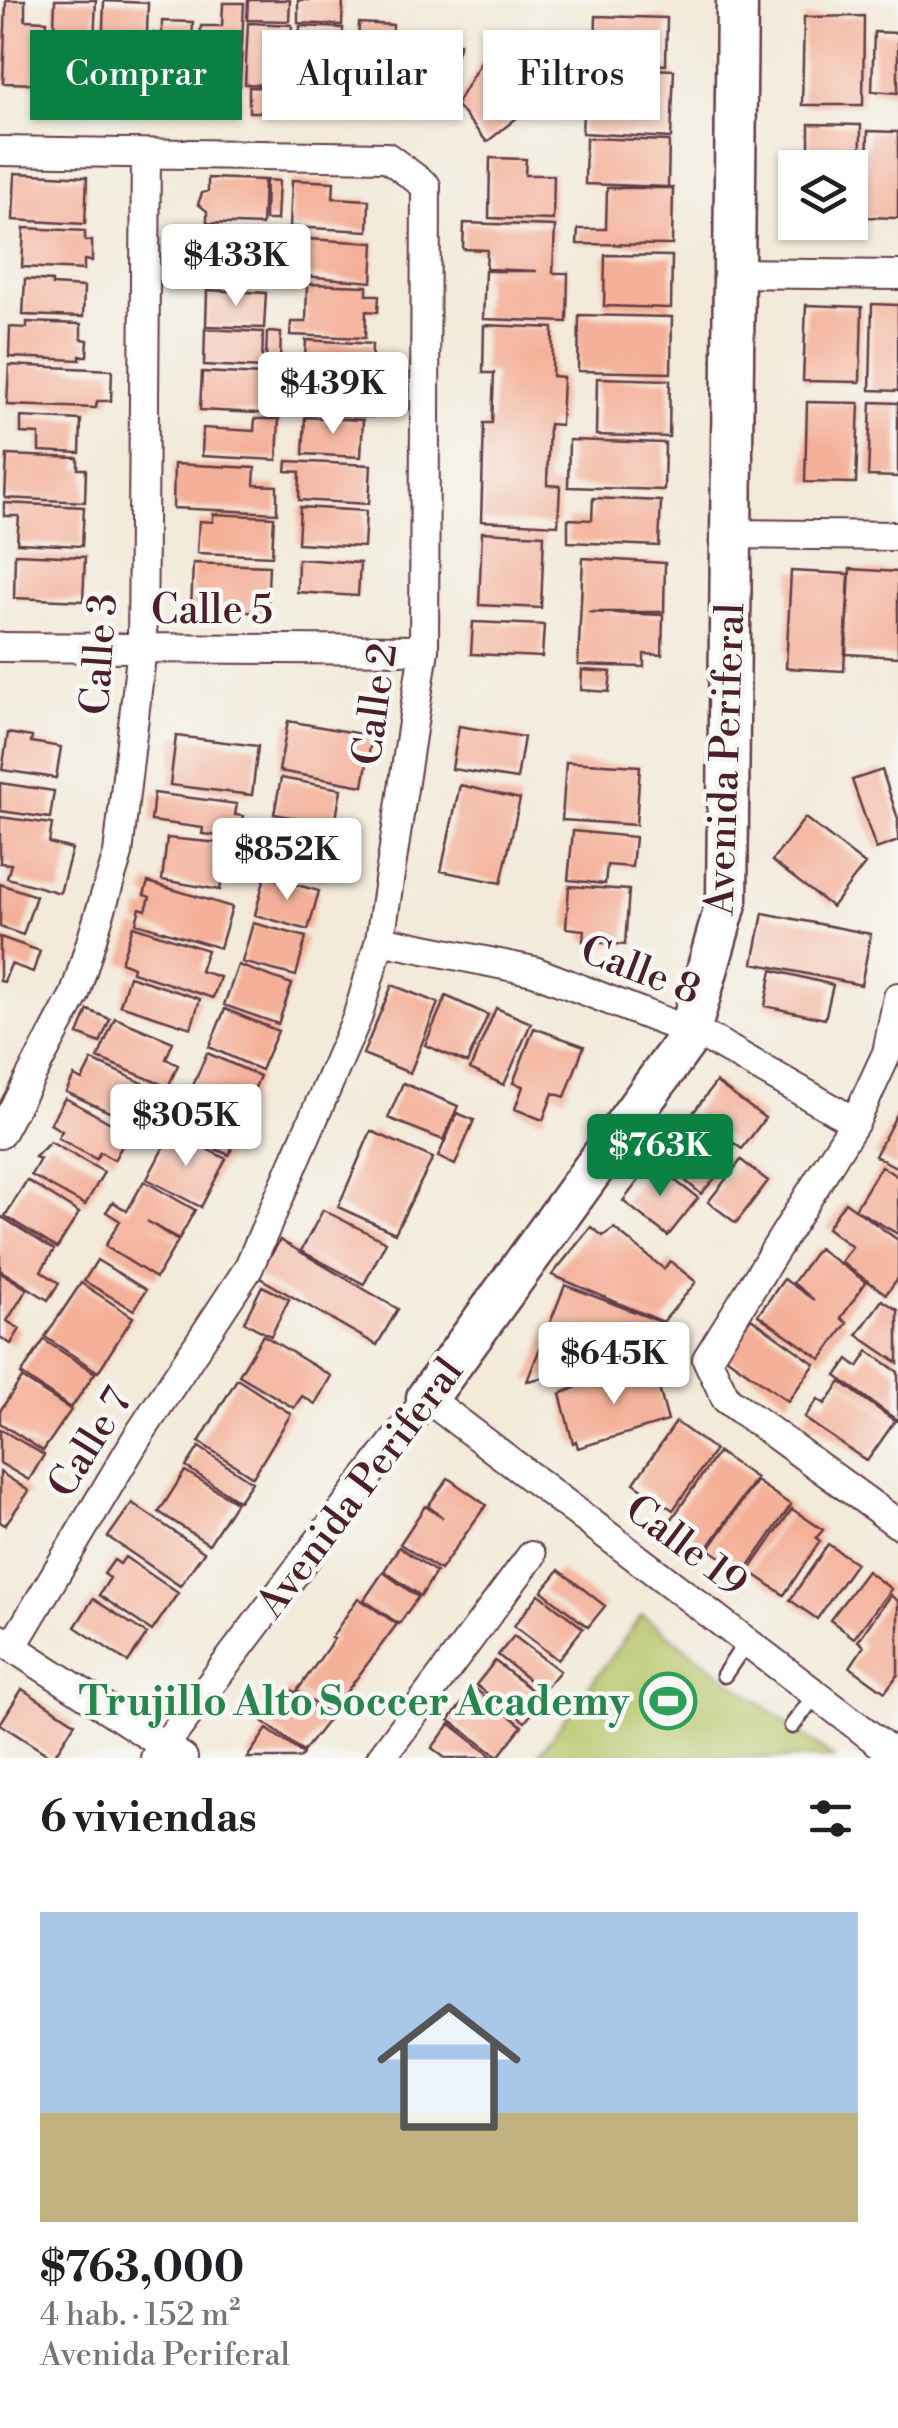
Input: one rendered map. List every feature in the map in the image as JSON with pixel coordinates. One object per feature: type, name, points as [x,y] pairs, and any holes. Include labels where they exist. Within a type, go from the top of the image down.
[{"type":"street","name":"Avenida Periferal","points":[[168,1754],[692,1031],[727,900],[737,0]]},
{"type":"street","points":[[0,151],[146,154]]},
{"type":"street","name":"Calle 2","points":[[146,154],[387,157],[426,186],[424,650],[380,940],[356,1018],[248,1268]]},
{"type":"street","name":"Calle 3","points":[[0,1134],[75,994],[118,854],[142,648],[146,154]]},
{"type":"street","points":[[732,273],[898,276]]},
{"type":"street","points":[[730,534],[898,536]]},
{"type":"street","name":"Calle 5","points":[[0,647],[424,650]]},
{"type":"street","name":"Calle 8","points":[[380,940],[534,970],[692,1031],[855,1122]]},
{"type":"street","points":[[898,997],[887,1053],[855,1122],[707,1359],[726,1398],[898,1524]]},
{"type":"street","name":"Calle 7","points":[[6,1643],[248,1268]]},
{"type":"street","name":"Calle 19","points":[[427,1398],[898,1756]]},
{"type":"street","points":[[380,1758],[531,1556]]},
{"type":"street","points":[[6,1643],[168,1754]]},
{"type":"lane","points":[[724,1675],[747,1642]]},
{"type":"lane","points":[[792,1726],[816,1694]]},
{"type":"green space","name":"Trujillo Alto Soccer Academy","points":[[642,1615],[834,1758],[536,1758]]},
{"type":"building","points":[[6,0],[25,0],[25,20],[47,21],[47,30],[30,30],[30,84],[3,83]]},
{"type":"building","points":[[55,0],[96,0],[95,30],[54,30]]},
{"type":"building","points":[[248,0],[290,0],[289,21],[247,20]]},
{"type":"building","points":[[298,0],[343,0],[342,25],[298,23]]},
{"type":"building","points":[[104,1],[148,3],[147,30],[103,30]]},
{"type":"building","points":[[223,3],[244,3],[242,44],[242,30],[201,30],[201,26],[222,26]]},
{"type":"building","points":[[596,16],[667,18],[666,65],[660,65],[660,30],[596,30]]},
{"type":"building","points":[[864,16],[863,105],[802,105],[804,17]]},
{"type":"building","points":[[162,21],[193,22],[193,30],[162,30]]},
{"type":"building","points":[[248,23],[292,25],[292,30],[262,30],[262,85],[245,84]]},
{"type":"building","points":[[359,23],[393,25],[393,30],[359,30]]},
{"type":"building","points":[[300,26],[343,28],[343,30],[300,30]]},
{"type":"building","points":[[874,32],[898,33],[898,93],[872,91]]},
{"type":"building","points":[[483,58],[483,120],[514,120],[487,142],[463,113],[463,93]]},
{"type":"building","points":[[660,69],[674,70],[671,138],[582,133],[583,120],[660,120]]},
{"type":"building","points":[[249,87],[262,88],[262,112],[249,112]]},
{"type":"building","points":[[809,124],[861,125],[861,150],[809,150]]},
{"type":"building","points":[[868,131],[898,132],[898,218],[868,217]]},
{"type":"building","points":[[586,138],[669,141],[668,187],[585,184]]},
{"type":"building","points":[[490,158],[526,159],[525,175],[554,175],[553,220],[489,218]]},
{"type":"building","points":[[15,173],[87,177],[85,224],[13,220]]},
{"type":"building","points":[[208,178],[264,180],[262,225],[207,223],[207,211],[198,204],[202,193],[208,191]]},
{"type":"building","points":[[266,180],[279,181],[277,220],[265,220]]},
{"type":"building","points":[[292,180],[334,182],[333,198],[369,200],[368,231],[290,227]]},
{"type":"building","points":[[607,188],[673,188],[672,245],[577,244],[578,229],[606,229]]},
{"type":"building","points":[[464,223],[555,226],[553,273],[568,273],[567,322],[483,319],[485,271],[537,271],[486,269],[487,250],[463,249]]},
{"type":"building","points":[[24,228],[85,231],[85,241],[92,241],[92,261],[84,260],[84,270],[22,267]]},
{"type":"building","points":[[203,238],[290,242],[288,287],[201,283]]},
{"type":"building","points":[[307,239],[374,243],[372,282],[304,276]]},
{"type":"building","points":[[605,255],[672,256],[671,308],[604,306]]},
{"type":"building","points":[[25,279],[84,287],[83,317],[23,315]]},
{"type":"building","points":[[307,284],[367,286],[367,295],[379,295],[378,312],[366,311],[365,338],[290,335],[291,322],[306,322]]},
{"type":"building","points":[[207,290],[266,293],[264,328],[206,326]]},
{"type":"building","points":[[872,304],[898,305],[898,391],[870,390]]},
{"type":"building","points":[[806,305],[862,307],[860,382],[803,381]]},
{"type":"building","points":[[579,315],[672,317],[671,373],[578,371]]},
{"type":"building","points":[[27,322],[81,324],[81,339],[88,340],[87,356],[80,356],[80,360],[9,357],[10,327],[27,328]]},
{"type":"building","points":[[484,325],[553,328],[552,376],[563,377],[561,425],[549,424],[547,485],[560,486],[558,525],[481,521],[484,423],[492,423],[494,373],[483,373]]},
{"type":"building","points":[[205,329],[263,332],[262,368],[204,365]]},
{"type":"building","points":[[267,332],[281,333],[280,360],[266,360]]},
{"type":"building","points":[[306,340],[372,344],[371,380],[304,376]]},
{"type":"building","points":[[9,365],[112,370],[111,401],[97,401],[96,408],[7,405]]},
{"type":"building","points":[[202,372],[263,375],[262,395],[276,396],[276,414],[200,410]]},
{"type":"building","points":[[597,378],[670,380],[669,437],[596,435]]},
{"type":"building","points":[[307,379],[373,387],[372,417],[306,413]]},
{"type":"building","points":[[807,402],[859,403],[856,483],[805,482]]},
{"type":"building","points":[[871,402],[898,403],[898,477],[868,476]]},
{"type":"building","points":[[21,417],[81,420],[80,453],[39,451],[39,434],[21,433]]},
{"type":"building","points":[[305,417],[363,420],[361,457],[303,454]]},
{"type":"building","points":[[255,419],[279,419],[277,460],[202,456],[203,428],[254,431]]},
{"type":"building","points":[[569,440],[665,443],[664,490],[568,487]]},
{"type":"building","points":[[7,455],[78,458],[78,469],[86,469],[85,502],[5,498]]},
{"type":"building","points":[[287,461],[371,465],[369,504],[299,500],[300,472],[286,471]]},
{"type":"building","points":[[174,464],[255,468],[254,485],[277,486],[277,513],[173,508]]},
{"type":"building","points":[[593,498],[661,501],[659,546],[568,542],[568,519],[592,520]]},
{"type":"building","points":[[4,503],[84,507],[82,546],[17,543],[19,516],[4,516]]},
{"type":"building","points":[[300,507],[366,511],[364,547],[298,543]]},
{"type":"building","points":[[213,514],[274,517],[272,556],[197,553],[199,521],[213,522]]},
{"type":"building","points":[[482,532],[544,535],[541,608],[479,605]]},
{"type":"building","points":[[15,554],[85,557],[83,601],[14,598]]},
{"type":"building","points":[[583,558],[665,563],[664,612],[588,612],[663,615],[662,655],[644,654],[644,667],[578,665]]},
{"type":"building","points":[[298,559],[360,563],[358,596],[297,592]]},
{"type":"building","points":[[193,563],[269,566],[267,613],[191,609]]},
{"type":"building","points":[[850,569],[898,572],[898,657],[846,654]]},
{"type":"building","points":[[791,571],[849,574],[844,671],[786,668]]},
{"type":"building","points":[[473,622],[544,625],[542,657],[471,654]]},
{"type":"building","points":[[582,670],[611,672],[609,692],[581,690]]},
{"type":"building","points":[[288,721],[372,736],[363,786],[279,771]]},
{"type":"building","points":[[459,726],[524,737],[517,779],[452,769]]},
{"type":"building","points":[[8,733],[61,747],[56,778],[2,770]]},
{"type":"building","points":[[176,736],[258,746],[252,795],[170,785]]},
{"type":"building","points":[[566,762],[640,766],[636,825],[562,820]]},
{"type":"building","points":[[882,770],[898,819],[898,841],[876,849],[852,780]]},
{"type":"building","points":[[281,778],[341,789],[335,825],[274,814]]},
{"type":"building","points":[[0,783],[54,791],[50,818],[0,811]]},
{"type":"building","points":[[460,785],[520,799],[501,883],[441,871]]},
{"type":"building","points":[[154,793],[237,804],[235,815],[243,816],[240,838],[202,834],[203,828],[151,821]]},
{"type":"building","points":[[0,817],[52,824],[49,843],[72,849],[60,893],[7,878],[11,864],[0,863]]},
{"type":"building","points":[[805,818],[865,864],[832,907],[772,861]]},
{"type":"building","points":[[257,822],[333,841],[322,881],[247,862]]},
{"type":"building","points":[[573,831],[635,837],[632,867],[607,865],[605,884],[568,880]]},
{"type":"building","points":[[167,838],[241,845],[240,865],[225,864],[220,890],[162,880]]},
{"type":"building","points":[[265,876],[319,891],[308,930],[255,915]]},
{"type":"building","points":[[148,882],[232,907],[220,948],[136,923],[140,908],[146,910],[150,897],[144,895]]},
{"type":"building","points":[[0,884],[36,896],[23,935],[0,927]]},
{"type":"building","points":[[569,886],[629,890],[625,945],[583,941],[584,930],[566,928]]},
{"type":"building","points":[[763,913],[871,934],[861,985],[753,963]]},
{"type":"building","points":[[253,923],[306,937],[296,976],[242,962]]},
{"type":"building","points":[[133,926],[207,950],[200,971],[220,977],[213,998],[132,972],[133,967],[121,962]]},
{"type":"building","points":[[0,937],[40,951],[33,972],[11,964],[4,982],[0,981]]},
{"type":"building","points":[[238,965],[292,984],[278,1024],[224,1005]]},
{"type":"building","points":[[772,970],[833,985],[825,1019],[765,1006]]},
{"type":"building","points":[[129,976],[200,999],[191,1028],[120,1005]]},
{"type":"building","points":[[392,985],[438,1003],[410,1073],[363,1054]]},
{"type":"building","points":[[446,996],[488,1015],[467,1063],[425,1045]]},
{"type":"building","points":[[496,1008],[531,1023],[504,1085],[470,1069]]},
{"type":"building","points":[[225,1009],[278,1031],[261,1070],[209,1047]]},
{"type":"building","points":[[88,1010],[110,1019],[100,1043],[78,1034]]},
{"type":"building","points":[[115,1018],[173,1042],[166,1059],[178,1065],[168,1087],[98,1058]]},
{"type":"building","points":[[534,1028],[584,1046],[565,1097],[553,1093],[543,1120],[515,1109],[523,1086],[513,1083]]},
{"type":"building","points":[[207,1053],[260,1076],[242,1118],[189,1095]]},
{"type":"building","points":[[92,1060],[167,1094],[150,1131],[66,1092],[74,1076],[82,1080]]},
{"type":"building","points":[[716,1082],[765,1118],[742,1149],[693,1113]]},
{"type":"building","points":[[403,1083],[458,1106],[443,1140],[388,1118]]},
{"type":"building","points":[[188,1096],[244,1121],[229,1155],[173,1130]]},
{"type":"building","points":[[65,1098],[129,1133],[114,1160],[100,1152],[96,1159],[58,1138],[62,1131],[50,1124]]},
{"type":"building","points":[[898,1112],[898,1168],[875,1156]]},
{"type":"building","points":[[457,1113],[474,1120],[455,1165],[438,1157]]},
{"type":"building","points":[[674,1114],[730,1161],[701,1194],[646,1147]]},
{"type":"building","points":[[172,1131],[226,1159],[201,1207],[147,1179]]},
{"type":"building","points":[[371,1131],[433,1158],[395,1233],[338,1207]]},
{"type":"building","points":[[50,1142],[104,1172],[85,1205],[31,1175],[40,1159],[35,1157]]},
{"type":"building","points":[[741,1160],[768,1181],[736,1223],[708,1202]]},
{"type":"building","points":[[652,1163],[698,1198],[668,1236],[623,1201]]},
{"type":"building","points":[[881,1166],[898,1177],[898,1234],[855,1209]]},
{"type":"building","points":[[27,1180],[79,1213],[57,1248],[5,1216]]},
{"type":"building","points":[[144,1181],[195,1210],[179,1239],[147,1221],[178,1241],[156,1278],[105,1246],[120,1221],[106,1212],[113,1202],[127,1211]]},
{"type":"building","points":[[845,1202],[898,1240],[898,1278],[886,1294],[841,1262],[852,1247],[827,1228]]},
{"type":"building","points":[[323,1210],[386,1242],[364,1284],[301,1251]]},
{"type":"building","points":[[0,1216],[54,1250],[41,1271],[59,1283],[48,1300],[0,1270]]},
{"type":"building","points":[[591,1227],[603,1236],[614,1228],[664,1269],[670,1261],[696,1282],[663,1322],[552,1275]]},
{"type":"building","points":[[280,1240],[398,1309],[377,1345],[258,1277]]},
{"type":"building","points":[[818,1248],[866,1282],[841,1318],[847,1323],[821,1359],[758,1315],[784,1279],[814,1300],[793,1283]]},
{"type":"building","points":[[97,1260],[146,1290],[134,1310],[84,1281]]},
{"type":"building","points":[[0,1272],[27,1289],[7,1321],[20,1329],[11,1344],[0,1337]]},
{"type":"building","points":[[81,1283],[133,1317],[98,1372],[45,1337]]},
{"type":"building","points":[[565,1285],[666,1324],[654,1355],[527,1381]]},
{"type":"building","points":[[262,1286],[289,1299],[271,1336],[244,1322]]},
{"type":"building","points":[[882,1300],[898,1310],[898,1363],[857,1335]]},
{"type":"building","points":[[751,1318],[815,1364],[788,1401],[723,1355]]},
{"type":"building","points":[[263,1335],[331,1376],[315,1404],[302,1396],[294,1408],[239,1375]]},
{"type":"building","points":[[44,1340],[95,1373],[71,1408],[21,1374]]},
{"type":"building","points":[[868,1351],[898,1372],[898,1421],[836,1376],[848,1359],[858,1367]]},
{"type":"building","points":[[653,1366],[668,1421],[578,1448],[576,1441],[573,1443],[560,1394],[586,1383]]},
{"type":"building","points":[[22,1378],[71,1410],[43,1451],[0,1423],[0,1411]]},
{"type":"building","points":[[237,1379],[291,1414],[253,1477],[199,1442]]},
{"type":"building","points":[[841,1382],[895,1421],[867,1461],[804,1418],[818,1399],[825,1404]]},
{"type":"building","points":[[676,1422],[715,1450],[673,1510],[634,1483]]},
{"type":"building","points":[[0,1429],[44,1455],[29,1480],[0,1463]]},
{"type":"building","points":[[199,1447],[252,1482],[239,1501],[186,1467]]},
{"type":"building","points":[[718,1452],[756,1478],[705,1552],[667,1526]]},
{"type":"building","points":[[185,1471],[236,1502],[209,1544],[159,1512]]},
{"type":"building","points":[[0,1472],[29,1491],[5,1525],[0,1522]]},
{"type":"building","points":[[448,1478],[486,1505],[440,1570],[400,1544],[425,1506],[443,1518],[428,1506]]},
{"type":"building","points":[[756,1481],[791,1505],[744,1573],[709,1549]]},
{"type":"building","points":[[132,1503],[204,1552],[180,1586],[108,1537]]},
{"type":"building","points":[[792,1509],[823,1530],[816,1538],[820,1541],[784,1595],[749,1571]]},
{"type":"building","points":[[828,1544],[856,1563],[817,1619],[790,1600]]},
{"type":"building","points":[[399,1547],[436,1572],[421,1596],[384,1571]]},
{"type":"building","points":[[125,1557],[178,1593],[152,1631],[99,1595],[110,1578],[104,1574],[114,1560],[120,1564]]},
{"type":"building","points":[[559,1570],[605,1606],[588,1627],[542,1591]]},
{"type":"building","points":[[867,1571],[891,1589],[854,1638],[830,1620]]},
{"type":"building","points":[[383,1572],[418,1597],[399,1624],[364,1600]]},
{"type":"building","points":[[539,1594],[583,1628],[558,1660],[514,1626]]},
{"type":"building","points":[[890,1595],[898,1601],[898,1674],[885,1692],[850,1667],[864,1646],[858,1641]]},
{"type":"building","points":[[358,1598],[397,1624],[330,1714],[297,1691]]},
{"type":"building","points":[[93,1599],[147,1634],[128,1662],[75,1627]]},
{"type":"building","points":[[514,1636],[560,1671],[543,1691],[498,1655]]},
{"type":"building","points":[[495,1661],[543,1699],[525,1722],[476,1685]]},
{"type":"building","points":[[289,1688],[329,1719],[303,1752],[263,1721]]},
{"type":"building","points":[[474,1688],[522,1726],[498,1757],[449,1720]]},
{"type":"building","points":[[22,1689],[75,1723],[53,1758],[0,1724]]},
{"type":"building","points":[[450,1724],[494,1758],[445,1758],[432,1748]]},
{"type":"building","points":[[267,1729],[303,1754],[300,1758],[247,1758]]},
{"type":"place","name":"Trujillo Alto Soccer Academy","points":[[668,1701]]}]
